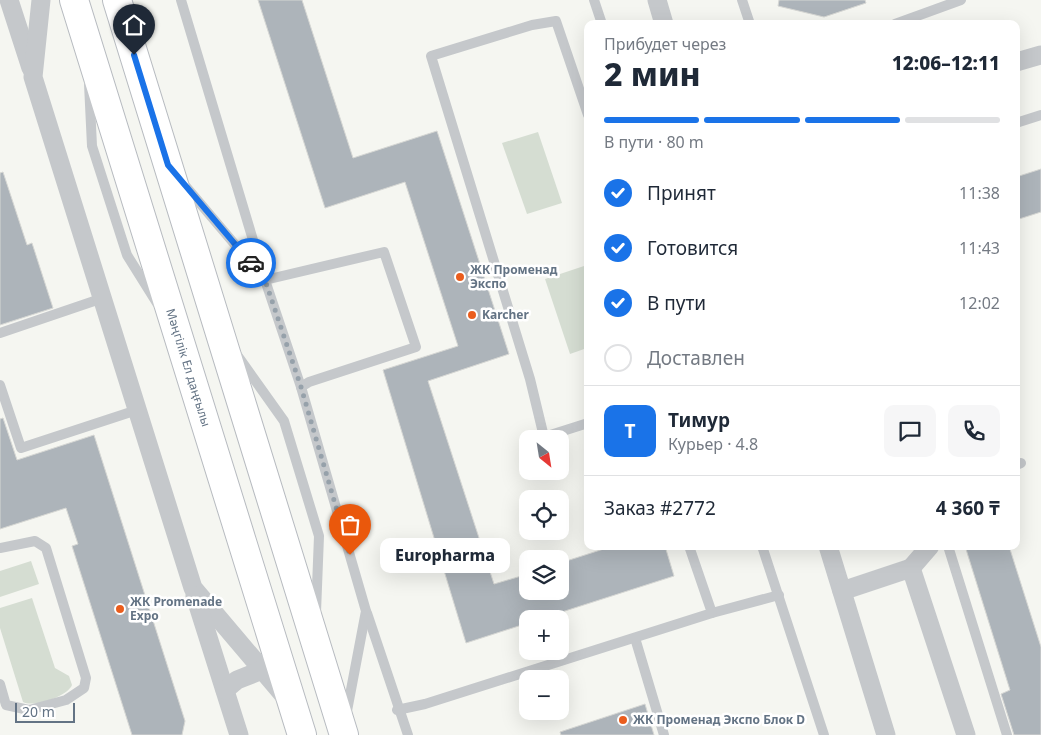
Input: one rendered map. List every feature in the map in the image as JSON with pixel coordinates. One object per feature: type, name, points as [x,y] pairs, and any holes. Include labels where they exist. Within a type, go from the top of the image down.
[{"type":"main road","name":"Мәңгілік Ел даңғылы","points":[[74,0],[302,735]]},
{"type":"main road","points":[[117,0],[344,733]]},
{"type":"street","points":[[9,0],[240,735]]},
{"type":"street","points":[[33,77],[41,0]]},
{"type":"street","points":[[657,0],[663,20]]},
{"type":"street","points":[[1020,61],[1041,54]]},
{"type":"street","points":[[829,550],[886,735]]},
{"type":"street","points":[[842,591],[912,568],[927,550]]},
{"type":"street","points":[[912,568],[966,735]]},
{"type":"street","points":[[193,588],[294,707]]},
{"type":"street","points":[[225,690],[237,680],[262,670]]},
{"type":"lane","points":[[181,0],[265,280],[301,387],[366,611],[397,710],[408,735]]},
{"type":"lane","points":[[594,0],[601,20]]},
{"type":"lane","points":[[742,0],[749,20]]},
{"type":"lane","points":[[906,20],[961,0]]},
{"type":"lane","points":[[584,103],[556,20],[532,25],[431,56],[530,379],[544,436],[584,424]]},
{"type":"lane","points":[[1020,122],[1041,115]]},
{"type":"lane","points":[[168,165],[265,280]]},
{"type":"lane","points":[[265,280],[384,252],[413,338],[416,347],[309,382],[301,387]]},
{"type":"lane","points":[[0,333],[103,298]]},
{"type":"lane","points":[[0,385],[21,448],[137,410]]},
{"type":"lane","points":[[0,548],[34,541],[46,548],[86,678],[84,688],[66,700],[29,710],[6,705],[0,684]]},
{"type":"lane","points":[[690,550],[712,613]]},
{"type":"lane","points":[[763,550],[824,735]]},
{"type":"lane","points":[[949,550],[1007,735]]},
{"type":"lane","points":[[397,710],[425,704],[712,613],[779,595]]},
{"type":"lane","points":[[344,733],[366,611]]},
{"type":"lane","points":[[635,638],[664,735]]},
{"type":"shaded area","points":[[538,132],[562,203],[527,214],[502,143]]},
{"type":"shaded area","points":[[584,266],[584,349],[570,354],[545,279]]},
{"type":"shaded area","points":[[31,561],[39,584],[0,597],[0,571]]},
{"type":"shaded area","points":[[32,598],[55,668],[69,676],[72,685],[58,697],[42,702],[28,703],[23,702],[0,628],[0,608]]},
{"type":"building","name":"ЖК Променад Экспо","points":[[258,0],[302,0],[353,158],[437,131],[509,354],[428,381],[494,584],[519,577],[519,600],[569,600],[569,560],[601,550],[666,550],[674,576],[568,610],[519,610],[519,626],[466,643],[383,370],[458,346],[405,182],[325,208]]},
{"type":"building","points":[[779,0],[865,0],[866,3],[824,17],[778,6]]},
{"type":"building","points":[[1041,169],[1041,212],[1020,219],[1020,176]]},
{"type":"building","points":[[3,172],[27,245],[32,243],[53,308],[0,325],[0,173]]},
{"type":"building","points":[[3,418],[17,460],[94,435],[185,721],[182,735],[132,735],[72,546],[78,544],[66,508],[0,529],[0,419]]},
{"type":"building","points":[[966,550],[1010,550],[1041,647],[1041,735],[1014,735],[1001,694],[1010,690]]},
{"type":"building","name":"ЖК Променад Экспо Блок D","points":[[645,704],[654,735],[561,735],[560,732]]},
{"type":"way so far","points":[[251,263],[265,280],[301,387],[350,555]]},
{"type":"place","name":"ЖК Променад Экспо","points":[[460,277]]},
{"type":"place","name":"Karcher","points":[[472,315]]},
{"type":"place","name":"Europharma","points":[[350,555]]},
{"type":"place","name":"ЖК Promenade Expo","points":[[120,609]]},
{"type":"place","name":"ЖК Променад Экспо Блок D","points":[[623,720]]},
{"type":"route","points":[[134,55],[168,165],[251,263]]}]
